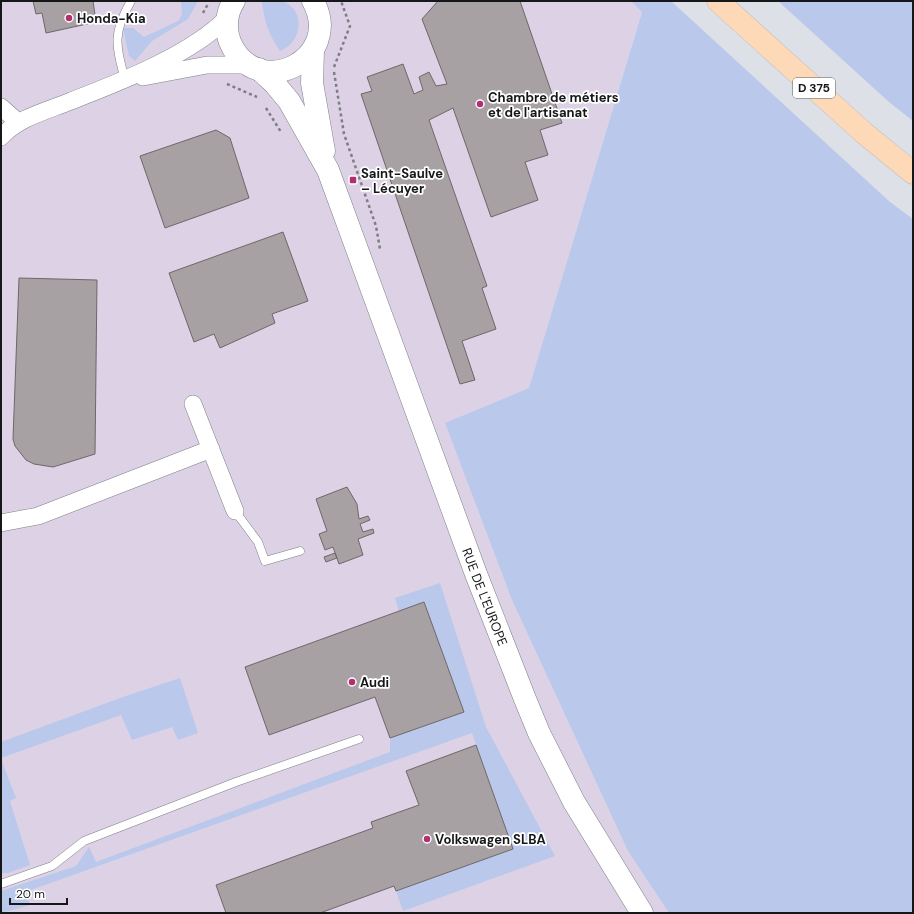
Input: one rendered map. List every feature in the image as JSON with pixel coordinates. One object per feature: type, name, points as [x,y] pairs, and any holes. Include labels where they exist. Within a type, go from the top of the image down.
[{"type":"main road","name":"D 375","points":[[718,1],[864,133],[913,173]]},
{"type":"street","points":[[125,80],[207,65],[254,67],[273,72],[286,70],[299,64],[313,50],[318,39],[320,26],[319,16],[313,1]]},
{"type":"street","points":[[1,136],[18,122],[125,80],[204,38],[231,7]]},
{"type":"street","points":[[231,7],[227,31],[231,45],[239,56],[274,83],[289,101],[328,170]]},
{"type":"street","points":[[313,50],[312,83],[328,170]]},
{"type":"street","points":[[1,107],[18,122]]},
{"type":"street","name":"RUE DE L'EUROPE","points":[[328,170],[372,260],[476,574],[529,710],[556,768],[578,808],[642,913]]},
{"type":"street","points":[[193,404],[235,511]]},
{"type":"street","points":[[1,523],[38,516],[210,449]]},
{"type":"lane","points":[[125,80],[118,52],[117,35],[121,19],[131,1]]},
{"type":"lane","points":[[235,511],[258,542],[265,561],[300,551]]},
{"type":"lane","points":[[1,884],[52,866],[84,841],[236,782],[359,739]]},
{"type":"path","points":[[329,78],[350,26],[341,1]]},
{"type":"path","points":[[334,68],[344,134],[376,226],[372,260]]},
{"type":"path","points":[[224,82],[260,98]]},
{"type":"shaded area","points":[[1,1],[631,1],[642,11],[529,388],[445,423],[512,600],[628,851],[669,913],[1,913]]},
{"type":"shaded area","points":[[181,1],[198,1],[188,19],[152,41],[135,61],[129,56],[123,28],[133,28],[144,37],[178,21],[182,15]]},
{"type":"shaded area","points":[[262,1],[284,2],[296,13],[298,20],[297,35],[287,47],[280,51],[268,28]]},
{"type":"shaded area","points":[[631,1],[671,1],[890,202],[913,219],[913,913],[669,913],[628,851],[512,600],[445,423],[529,388],[642,12]]},
{"type":"shaded area","points":[[778,1],[913,1],[913,121],[889,102]]},
{"type":"shaded area","points":[[440,583],[486,727],[555,856],[403,911],[396,891],[513,849],[472,733],[25,892],[30,905],[1,913],[1,891],[76,866],[89,847],[96,862],[390,752],[390,738],[464,712],[424,602],[399,611],[395,598]]},
{"type":"shaded area","points":[[180,678],[198,733],[178,740],[172,727],[132,740],[121,715],[1,758],[1,742],[123,697]]},
{"type":"shaded area","points":[[1,759],[16,798],[10,801],[30,865],[8,873],[1,873]]},
{"type":"building","name":"Honda-Kia","points":[[33,1],[93,1],[96,22],[46,33],[42,13],[36,14]]},
{"type":"building","points":[[438,1],[520,1],[562,123],[540,130],[548,155],[525,162],[538,200],[491,217],[453,108],[429,120],[487,286],[482,288],[496,329],[462,341],[475,380],[460,384],[361,94],[372,91],[367,77],[403,64],[414,94],[423,90],[419,77],[429,72],[436,86],[447,84],[422,19]]},
{"type":"building","points":[[216,130],[230,138],[249,198],[165,228],[140,156]]},
{"type":"building","points":[[283,232],[308,301],[272,314],[275,323],[220,348],[214,334],[194,342],[169,273]]},
{"type":"building","points":[[19,278],[97,280],[95,454],[53,467],[34,464],[26,460],[15,446],[13,439]]},
{"type":"building","points":[[347,487],[357,504],[359,519],[368,516],[370,520],[360,524],[363,532],[373,529],[374,533],[358,539],[363,555],[339,564],[333,547],[325,550],[319,534],[327,531],[316,499]]},
{"type":"building","points":[[335,553],[337,558],[326,562],[324,557]]},
{"type":"building","name":"Audi","points":[[424,602],[464,712],[390,738],[375,697],[269,735],[245,667]]},
{"type":"building","name":"Volkswagen SLBA","points":[[476,745],[513,849],[396,891],[394,886],[320,913],[226,913],[216,885],[373,828],[371,822],[419,805],[406,771]]},
{"type":"place","name":"Honda-Kia","points":[[69,18]]},
{"type":"place","name":"Chambre de métiers et de l'artisanat","points":[[480,104]]},
{"type":"place","name":"Saint-Saulve – Lécuyer","points":[[353,180]]},
{"type":"place","name":"Audi","points":[[352,682]]},
{"type":"place","name":"Volkswagen SLBA","points":[[427,839]]}]
